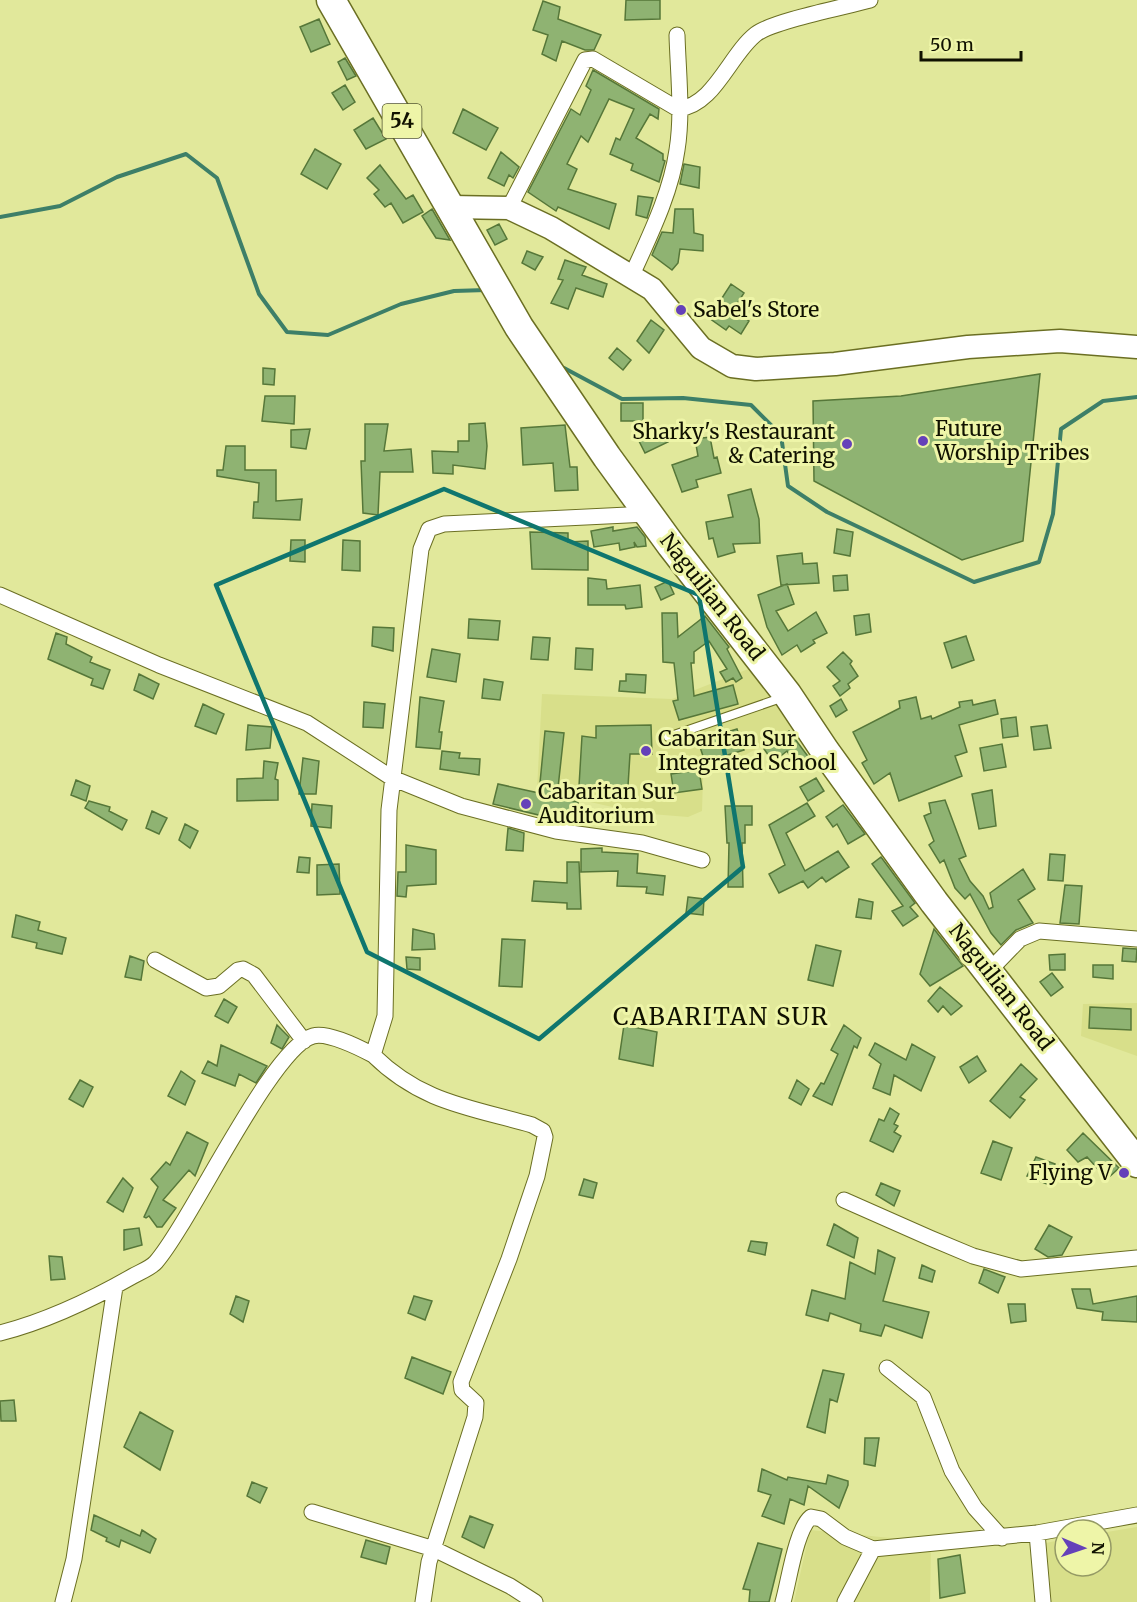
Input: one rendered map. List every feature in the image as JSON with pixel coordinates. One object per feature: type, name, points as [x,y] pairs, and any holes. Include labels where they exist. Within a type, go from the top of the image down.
[{"type":"highway","name":"Naguilian Road","points":[[331,0],[506,304],[582,420],[648,514],[787,694],[927,893],[1137,1163]]},
{"type":"street","points":[[509,208],[585,60],[593,59],[678,109],[693,105],[705,95],[732,58],[757,33],[773,25],[870,0]]},
{"type":"street","points":[[632,275],[652,231],[670,180],[677,151],[677,35]]},
{"type":"street","points":[[451,207],[509,208],[551,228],[652,289],[701,348],[732,366],[756,369],[835,364],[968,347],[1060,341],[1137,347]]},
{"type":"street","points":[[373,1055],[385,1016],[387,844],[392,778],[421,549],[429,528],[455,523],[648,514]]},
{"type":"street","points":[[0,595],[159,665],[308,723],[392,778],[461,806],[556,831],[642,843],[702,860]]},
{"type":"street","points":[[988,972],[1020,939],[1038,931],[1137,939]]},
{"type":"street","points":[[154,960],[206,988],[219,986],[238,970],[247,970],[254,975],[304,1041]]},
{"type":"street","points":[[0,1333],[51,1317],[115,1287],[155,1264],[190,1214],[266,1082],[285,1058],[313,1036],[324,1036],[373,1055],[387,1069],[422,1093],[532,1125],[543,1131],[545,1137],[537,1176],[461,1382],[462,1390],[474,1399],[476,1408],[427,1571],[423,1602]]},
{"type":"street","points":[[844,1200],[952,1247],[1021,1269],[1137,1258]]},
{"type":"street","points":[[63,1602],[73,1567],[115,1287]]},
{"type":"street","points":[[887,1368],[923,1397],[951,1471],[975,1508],[1002,1538]]},
{"type":"street","points":[[312,1512],[435,1549],[510,1586],[535,1602]]},
{"type":"street","points":[[783,1602],[800,1537],[806,1521],[811,1516],[821,1519],[845,1537],[873,1549],[1002,1538],[1137,1515]]},
{"type":"street","points":[[1037,1533],[1043,1602]]},
{"type":"street","points":[[845,1602],[873,1549]]},
{"type":"lane","points":[[668,737],[780,699],[787,694]]},
{"type":"highlighted area","points":[[444,489],[699,595],[743,867],[539,1039],[367,952],[216,585]]},
{"type":"shaded area","name":"Cabaritan Sur Integrated School","points":[[761,664],[802,724],[703,778],[702,811],[688,817],[639,813],[537,790],[542,694],[672,699]]},
{"type":"shaded area","points":[[1137,1003],[1137,1056],[1081,1036],[1083,1004]]},
{"type":"shaded area","points":[[1137,1527],[1137,1602],[1048,1602],[1041,1544],[1053,1542],[1053,1578],[1113,1578],[1113,1531]]},
{"type":"shaded area","points":[[810,1530],[931,1542],[930,1602],[794,1602]]},
{"type":"building","points":[[626,0],[660,0],[660,19],[625,20]]},
{"type":"building","points":[[543,1],[560,7],[558,19],[601,35],[594,50],[585,50],[562,41],[556,61],[542,54],[548,35],[533,30]]},
{"type":"building","points":[[319,19],[330,44],[311,52],[300,27]]},
{"type":"building","points":[[345,58],[356,76],[347,80],[338,62]]},
{"type":"building","points":[[593,70],[659,109],[658,119],[650,114],[636,138],[663,154],[665,161],[659,182],[631,170],[633,164],[610,154],[616,138],[620,140],[634,109],[609,99],[588,142],[581,136],[567,164],[577,169],[568,189],[616,204],[609,229],[558,207],[556,211],[528,192],[571,109],[580,115],[591,90],[586,86]]},
{"type":"building","points":[[345,85],[355,102],[343,110],[332,93]]},
{"type":"building","points":[[463,109],[498,128],[486,150],[453,133]]},
{"type":"building","points":[[373,118],[386,139],[366,149],[354,130]]},
{"type":"building","points":[[315,149],[341,164],[327,189],[301,174]]},
{"type":"building","points":[[501,152],[519,167],[513,178],[509,175],[504,186],[488,178]]},
{"type":"building","points":[[684,164],[700,167],[699,188],[680,184]]},
{"type":"building","points":[[380,165],[406,199],[413,195],[423,212],[403,223],[391,203],[385,207],[374,194],[379,190],[367,178]]},
{"type":"building","points":[[638,196],[653,198],[647,218],[636,215]]},
{"type":"building","points":[[432,209],[450,240],[436,238],[422,216]]},
{"type":"building","points":[[675,209],[693,209],[694,233],[703,235],[703,251],[680,249],[678,263],[672,270],[652,255],[662,232],[673,233]]},
{"type":"building","points":[[499,224],[507,239],[495,245],[487,230]]},
{"type":"building","points":[[527,251],[543,257],[535,270],[522,263]]},
{"type":"building","points":[[565,260],[586,267],[582,275],[607,284],[603,297],[576,288],[568,309],[551,303],[563,280],[558,279]]},
{"type":"building","points":[[731,284],[744,293],[733,310],[749,321],[741,334],[729,326],[726,330],[709,318]]},
{"type":"building","points":[[651,320],[664,330],[649,353],[637,341]]},
{"type":"building","points":[[617,348],[631,360],[623,370],[609,358]]},
{"type":"building","points":[[263,368],[275,369],[274,385],[263,384]]},
{"type":"building","name":"Future Worship Tribes","points":[[1040,374],[1023,541],[962,560],[814,481],[813,401],[901,396]]},
{"type":"building","points":[[265,396],[295,396],[294,424],[262,421]]},
{"type":"building","points":[[621,403],[643,403],[643,421],[621,421]]},
{"type":"building","points":[[485,423],[487,446],[485,469],[453,465],[453,474],[433,473],[432,451],[458,452],[458,441],[469,441],[469,424]]},
{"type":"building","points":[[365,424],[388,424],[384,451],[411,449],[413,472],[380,472],[378,515],[363,513],[361,461],[365,461]]},
{"type":"building","points":[[565,425],[570,467],[577,467],[578,490],[555,491],[553,463],[523,465],[521,428]]},
{"type":"building","points":[[660,426],[668,442],[645,453],[637,437]]},
{"type":"building","points":[[310,429],[306,449],[291,447],[291,430]]},
{"type":"building","points":[[710,437],[714,458],[717,457],[721,473],[696,480],[698,487],[682,492],[672,465],[698,456],[695,439]]},
{"type":"building","points":[[226,446],[245,446],[245,470],[276,470],[276,501],[302,499],[300,520],[253,518],[254,502],[258,502],[259,483],[217,476],[217,470],[223,470]]},
{"type":"building","points":[[751,489],[759,519],[760,543],[733,544],[735,552],[718,557],[713,538],[709,539],[706,522],[733,517],[728,495]]},
{"type":"building","points":[[613,527],[613,531],[637,527],[645,537],[646,546],[637,547],[634,542],[635,547],[620,550],[619,543],[594,547],[591,531]]},
{"type":"building","points":[[837,529],[853,532],[850,556],[834,553]]},
{"type":"building","points":[[530,532],[568,533],[568,542],[588,541],[588,570],[532,569]]},
{"type":"building","points":[[291,540],[305,540],[305,562],[290,561]]},
{"type":"building","points":[[343,540],[360,541],[360,571],[342,570]]},
{"type":"building","points":[[802,553],[803,564],[817,563],[819,583],[781,585],[777,556]]},
{"type":"building","points":[[847,575],[848,590],[834,591],[833,576]]},
{"type":"building","points":[[588,578],[606,580],[607,589],[640,585],[642,607],[626,609],[625,605],[588,605]]},
{"type":"building","points":[[668,581],[674,594],[661,600],[655,587]]},
{"type":"building","points":[[787,584],[794,604],[776,611],[788,631],[816,612],[827,633],[813,640],[815,643],[801,652],[797,645],[782,655],[767,627],[758,595]]},
{"type":"building","points":[[662,613],[677,613],[678,637],[705,616],[729,647],[727,649],[742,678],[736,682],[733,678],[726,682],[720,672],[727,669],[709,641],[694,652],[694,663],[691,663],[694,696],[733,685],[738,704],[679,720],[673,701],[678,700],[674,663],[663,662]]},
{"type":"building","points":[[869,614],[871,632],[856,635],[854,616]]},
{"type":"building","points":[[469,619],[500,621],[498,640],[468,638]]},
{"type":"building","points":[[373,627],[394,628],[393,651],[372,646]]},
{"type":"building","points":[[56,633],[67,637],[66,644],[92,657],[90,662],[110,670],[103,689],[91,685],[93,679],[48,659]]},
{"type":"building","points":[[966,636],[974,660],[952,668],[944,643]]},
{"type":"building","points":[[533,637],[550,638],[548,660],[531,659]]},
{"type":"building","points":[[576,648],[593,649],[592,670],[575,669]]},
{"type":"building","points":[[432,649],[460,654],[456,682],[427,677]]},
{"type":"building","points":[[843,652],[852,661],[850,664],[858,676],[848,684],[850,688],[840,696],[833,686],[840,681],[827,667]]},
{"type":"building","points":[[139,674],[159,684],[153,699],[134,690]]},
{"type":"building","points":[[626,674],[646,675],[645,693],[619,691],[620,681],[626,681]]},
{"type":"building","points":[[484,679],[503,682],[500,700],[482,698]]},
{"type":"building","points":[[420,697],[444,701],[439,732],[442,732],[440,749],[416,747]]},
{"type":"building","points":[[916,697],[921,719],[931,716],[932,719],[960,707],[959,702],[972,700],[973,705],[995,700],[998,714],[959,725],[967,752],[955,756],[962,776],[899,801],[890,773],[874,784],[862,763],[867,760],[853,732],[900,708],[899,701]]},
{"type":"building","points":[[841,699],[847,710],[836,717],[830,706]]},
{"type":"building","points":[[364,702],[385,704],[383,728],[363,727]]},
{"type":"building","points":[[203,704],[224,714],[216,734],[195,726]]},
{"type":"building","points":[[1016,717],[1018,736],[1003,738],[1001,719]]},
{"type":"building","points":[[248,725],[272,727],[270,748],[246,750]]},
{"type":"building","points":[[651,725],[652,754],[630,754],[628,786],[579,786],[582,736],[596,738],[596,726]]},
{"type":"building","points":[[1047,725],[1051,748],[1034,750],[1031,727]]},
{"type":"building","points":[[737,729],[744,750],[705,762],[698,741]]},
{"type":"building","points":[[545,731],[564,733],[557,797],[578,802],[576,824],[493,804],[498,784],[539,793]]},
{"type":"building","points":[[789,731],[813,763],[800,771],[787,751],[773,762],[764,749]]},
{"type":"building","points":[[1002,744],[1006,767],[984,771],[980,748]]},
{"type":"building","points":[[442,751],[460,753],[459,758],[480,759],[479,775],[440,769]]},
{"type":"building","points":[[303,758],[319,761],[316,794],[299,794]]},
{"type":"building","points":[[264,761],[278,763],[275,779],[278,780],[278,800],[237,801],[237,779],[263,778]]},
{"type":"building","points":[[699,770],[702,789],[674,793],[671,774]]},
{"type":"building","points":[[816,778],[824,791],[808,801],[800,787]]},
{"type":"building","points":[[76,780],[90,786],[86,801],[71,795]]},
{"type":"building","points":[[992,790],[996,826],[979,829],[972,794]]},
{"type":"building","points":[[945,800],[966,856],[959,859],[970,881],[983,896],[989,909],[993,907],[990,893],[1023,869],[1035,889],[1018,900],[1033,923],[1016,930],[1001,945],[991,933],[970,894],[965,899],[955,888],[944,860],[940,863],[929,845],[934,841],[924,816],[931,813],[929,803]]},
{"type":"building","points":[[89,801],[110,807],[109,811],[127,820],[122,830],[85,808]]},
{"type":"building","points":[[807,803],[815,816],[786,833],[805,871],[838,851],[849,867],[826,882],[822,877],[808,888],[803,881],[779,893],[769,874],[785,865],[769,825]]},
{"type":"building","points":[[312,804],[332,806],[331,828],[311,826]]},
{"type":"building","points":[[843,805],[865,834],[848,844],[837,824],[833,827],[826,817]]},
{"type":"building","points":[[725,806],[752,806],[752,825],[745,825],[745,843],[742,843],[743,887],[728,887],[729,843],[727,843]]},
{"type":"building","points":[[152,811],[167,818],[159,834],[146,828]]},
{"type":"building","points":[[185,824],[198,831],[190,848],[179,840]]},
{"type":"building","points":[[508,828],[524,833],[523,851],[506,850]]},
{"type":"building","points":[[406,845],[436,850],[436,884],[407,886],[406,897],[397,896],[398,872],[406,872]]},
{"type":"building","points":[[602,848],[602,852],[638,854],[637,873],[665,876],[663,895],[646,893],[647,887],[617,886],[618,871],[581,872],[581,849]]},
{"type":"building","points":[[1050,854],[1065,855],[1063,881],[1048,880]]},
{"type":"building","points":[[299,857],[310,858],[309,873],[297,872]]},
{"type":"building","points":[[881,857],[915,903],[910,907],[918,916],[903,926],[892,911],[903,906],[872,864]]},
{"type":"building","points":[[567,862],[579,862],[581,909],[567,909],[567,903],[532,901],[534,881],[567,883]]},
{"type":"building","points":[[339,864],[340,894],[317,895],[317,865]]},
{"type":"building","points":[[1065,885],[1082,886],[1079,924],[1060,923]]},
{"type":"building","points":[[688,897],[704,899],[703,915],[686,913]]},
{"type":"building","points":[[859,899],[873,902],[871,919],[856,917]]},
{"type":"building","points":[[16,915],[40,922],[38,930],[66,938],[62,954],[36,948],[37,943],[12,937]]},
{"type":"building","points":[[413,929],[434,934],[435,949],[412,950]]},
{"type":"building","points":[[934,929],[963,966],[930,986],[920,974]]},
{"type":"building","points":[[502,939],[525,940],[522,987],[499,986]]},
{"type":"building","points":[[816,945],[841,951],[833,986],[808,980]]},
{"type":"building","points":[[1123,948],[1137,949],[1136,962],[1122,961]]},
{"type":"building","points":[[1065,954],[1065,970],[1050,970],[1049,955]]},
{"type":"building","points":[[130,956],[144,961],[141,980],[125,977]]},
{"type":"building","points":[[406,957],[420,958],[420,970],[407,969]]},
{"type":"building","points":[[1093,965],[1113,965],[1113,979],[1093,977]]},
{"type":"building","points":[[1052,973],[1063,987],[1051,996],[1040,982]]},
{"type":"building","points":[[940,987],[962,1006],[951,1015],[943,1006],[938,1012],[928,1001]]},
{"type":"building","points":[[224,999],[237,1007],[228,1023],[215,1016]]},
{"type":"building","points":[[1090,1007],[1131,1009],[1131,1030],[1089,1028]]},
{"type":"building","points":[[277,1025],[289,1037],[282,1049],[271,1043]]},
{"type":"building","points":[[624,1025],[657,1032],[653,1066],[619,1059]]},
{"type":"building","points":[[844,1025],[861,1038],[857,1048],[854,1046],[832,1105],[813,1096],[821,1083],[824,1084],[838,1054],[831,1050]]},
{"type":"building","points":[[875,1043],[906,1060],[912,1044],[935,1057],[921,1091],[894,1075],[890,1095],[873,1088],[881,1064],[869,1055]]},
{"type":"building","points":[[221,1045],[267,1066],[256,1083],[239,1074],[235,1086],[202,1073],[208,1061],[217,1066]]},
{"type":"building","points":[[977,1056],[986,1071],[969,1083],[960,1067]]},
{"type":"building","points":[[1021,1064],[1037,1079],[1020,1097],[1025,1100],[1010,1118],[990,1101]]},
{"type":"building","points":[[181,1071],[195,1081],[185,1105],[168,1096]]},
{"type":"building","points":[[80,1080],[93,1087],[83,1107],[69,1099]]},
{"type":"building","points":[[797,1080],[809,1089],[801,1105],[789,1098]]},
{"type":"building","points":[[890,1108],[899,1114],[894,1124],[898,1126],[894,1132],[901,1136],[893,1152],[870,1141],[879,1119],[884,1121]]},
{"type":"building","points":[[187,1132],[208,1143],[195,1176],[189,1170],[163,1200],[176,1208],[162,1227],[157,1227],[149,1216],[144,1217],[158,1187],[151,1179],[166,1162],[170,1165]]},
{"type":"building","points":[[1083,1133],[1119,1168],[1107,1179],[1087,1157],[1078,1162],[1067,1150]]},
{"type":"building","points":[[993,1141],[1012,1148],[1001,1180],[981,1173]]},
{"type":"building","points":[[1036,1157],[1055,1164],[1047,1184],[1027,1176]]},
{"type":"building","points":[[123,1178],[133,1188],[123,1212],[107,1202]]},
{"type":"building","points":[[584,1179],[597,1183],[593,1198],[579,1195]]},
{"type":"building","points":[[881,1183],[900,1191],[894,1206],[876,1195]]},
{"type":"building","points":[[834,1224],[858,1238],[854,1258],[827,1245]]},
{"type":"building","points":[[1049,1225],[1072,1237],[1062,1255],[1048,1257],[1035,1249]]},
{"type":"building","points":[[139,1228],[142,1245],[124,1250],[124,1230]]},
{"type":"building","points":[[751,1241],[767,1243],[765,1255],[748,1251]]},
{"type":"building","points":[[878,1250],[895,1258],[883,1301],[929,1312],[922,1338],[885,1325],[881,1336],[860,1331],[861,1324],[830,1313],[828,1321],[806,1315],[812,1290],[845,1299],[850,1262],[875,1274]]},
{"type":"building","points":[[49,1256],[62,1257],[65,1279],[51,1280]]},
{"type":"building","points":[[922,1265],[935,1271],[932,1282],[919,1278]]},
{"type":"building","points":[[984,1269],[1005,1277],[998,1293],[979,1283]]},
{"type":"building","points":[[1072,1289],[1090,1289],[1093,1304],[1137,1296],[1137,1322],[1102,1320],[1103,1312],[1077,1308]]},
{"type":"building","points":[[236,1296],[249,1301],[243,1322],[230,1314]]},
{"type":"building","points":[[414,1296],[432,1301],[425,1320],[408,1313]]},
{"type":"building","points":[[1008,1304],[1025,1304],[1026,1321],[1011,1323]]},
{"type":"building","points":[[412,1357],[451,1372],[443,1394],[405,1378]]},
{"type":"building","points":[[823,1370],[844,1374],[837,1402],[830,1399],[825,1433],[807,1427]]},
{"type":"building","points":[[14,1400],[16,1421],[1,1421],[0,1401]]},
{"type":"building","points":[[140,1412],[173,1431],[160,1470],[124,1447]]},
{"type":"building","points":[[865,1438],[879,1438],[875,1466],[864,1464]]},
{"type":"building","points":[[762,1469],[787,1480],[788,1477],[826,1484],[828,1475],[848,1481],[848,1485],[839,1508],[808,1486],[804,1505],[790,1499],[784,1524],[762,1516],[771,1495],[758,1491]]},
{"type":"building","points":[[252,1482],[267,1488],[260,1503],[247,1496]]},
{"type":"building","points":[[94,1515],[140,1536],[142,1530],[156,1539],[150,1553],[121,1540],[119,1547],[106,1541],[107,1538],[91,1530]]},
{"type":"building","points":[[470,1516],[493,1525],[484,1548],[462,1537]]},
{"type":"building","points":[[366,1540],[390,1547],[386,1564],[361,1557]]},
{"type":"building","points":[[758,1543],[782,1549],[769,1602],[749,1602],[750,1590],[743,1589]]},
{"type":"building","points":[[960,1555],[965,1593],[940,1598],[938,1559]]},
{"type":"waterway","points":[[0,217],[60,206],[117,177],[186,154],[217,178],[259,294],[287,332],[328,335],[401,304],[454,291],[486,290]]},
{"type":"waterway","points":[[564,368],[622,399],[683,398],[751,405],[781,435],[788,486],[827,512],[974,582],[1039,562],[1053,514],[1061,429],[1103,401],[1137,397]]},
{"type":"place","name":"Sabel's Store","points":[[681,310]]},
{"type":"place","name":"Future Worship Tribes","points":[[923,441]]},
{"type":"place","name":"Sharky's Restaurant & Catering","points":[[847,444]]},
{"type":"place","name":"Cabaritan Sur Integrated School","points":[[646,751]]},
{"type":"place","name":"Cabaritan Sur Auditorium","points":[[526,804]]},
{"type":"place","name":"Flying V","points":[[1124,1173]]},
{"type":"district","name":"CABARITAN SUR","points":[[721,1017]]}]
